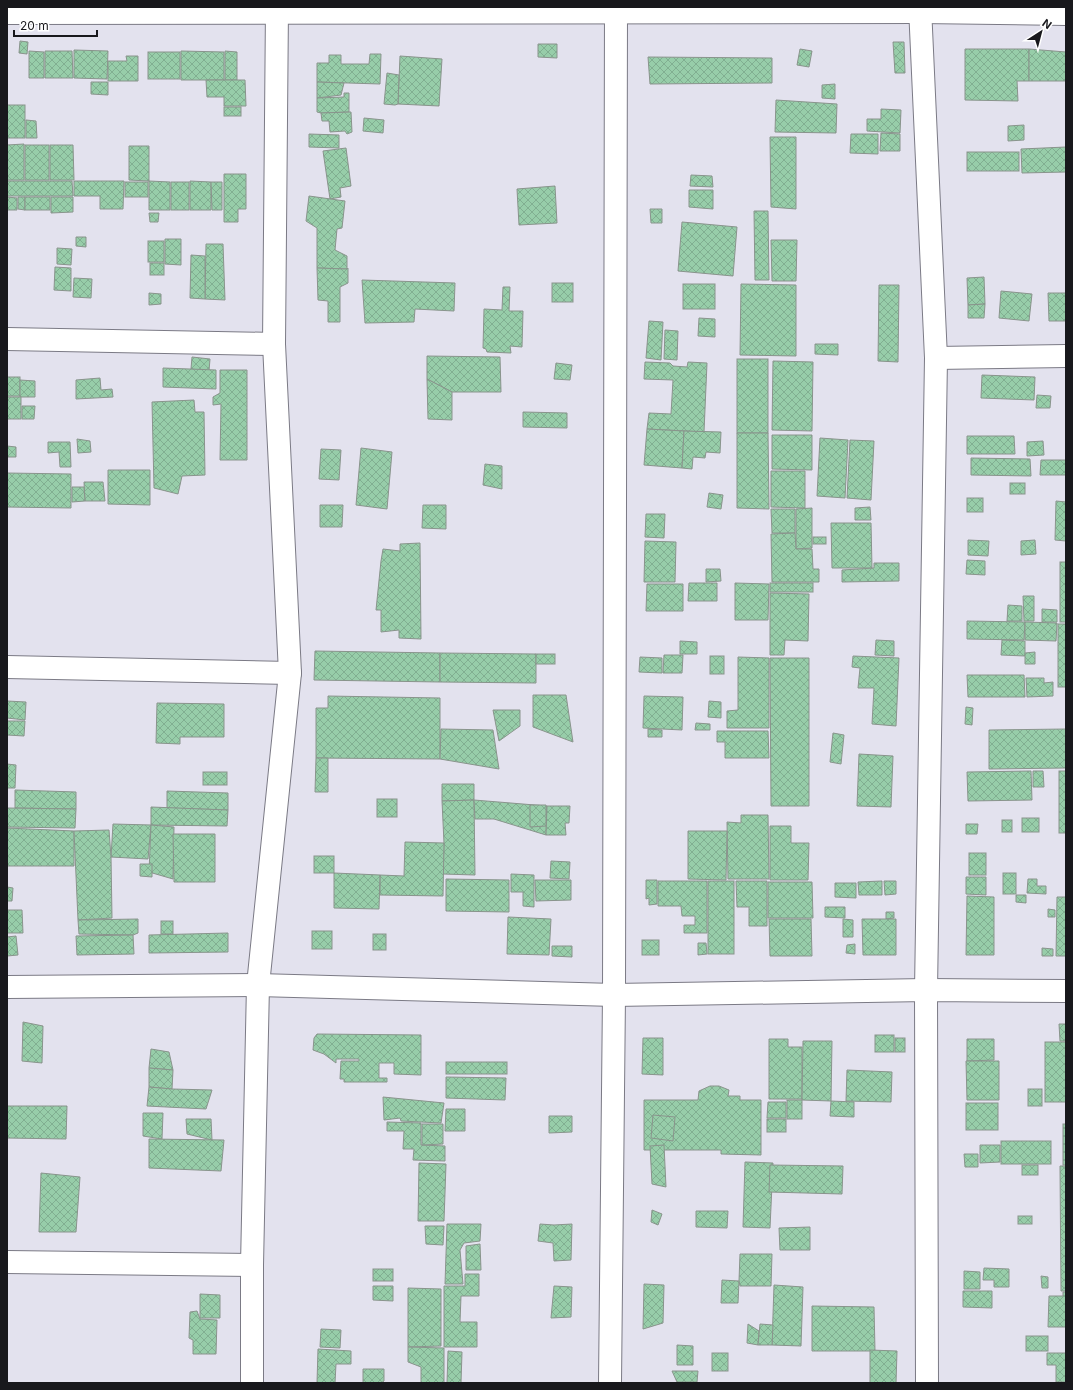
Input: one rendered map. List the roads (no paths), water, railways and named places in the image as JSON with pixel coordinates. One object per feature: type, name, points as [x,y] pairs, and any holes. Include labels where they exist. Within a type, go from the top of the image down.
[{"type":"street","points":[[920,9],[936,358],[926,990],[927,1383]]},
{"type":"street","points":[[7,13],[277,10],[920,9],[1066,14]]},
{"type":"street","points":[[252,1383],[252,1265],[258,985],[290,673],[274,344],[277,10]]},
{"type":"street","points":[[610,1383],[614,995],[616,10]]},
{"type":"street","points":[[7,339],[274,344]]},
{"type":"street","points":[[936,358],[1066,356]]},
{"type":"street","points":[[7,667],[290,673]]},
{"type":"street","points":[[7,987],[258,985],[614,995],[926,990],[1066,991]]},
{"type":"street","points":[[7,1262],[252,1265]]}]
